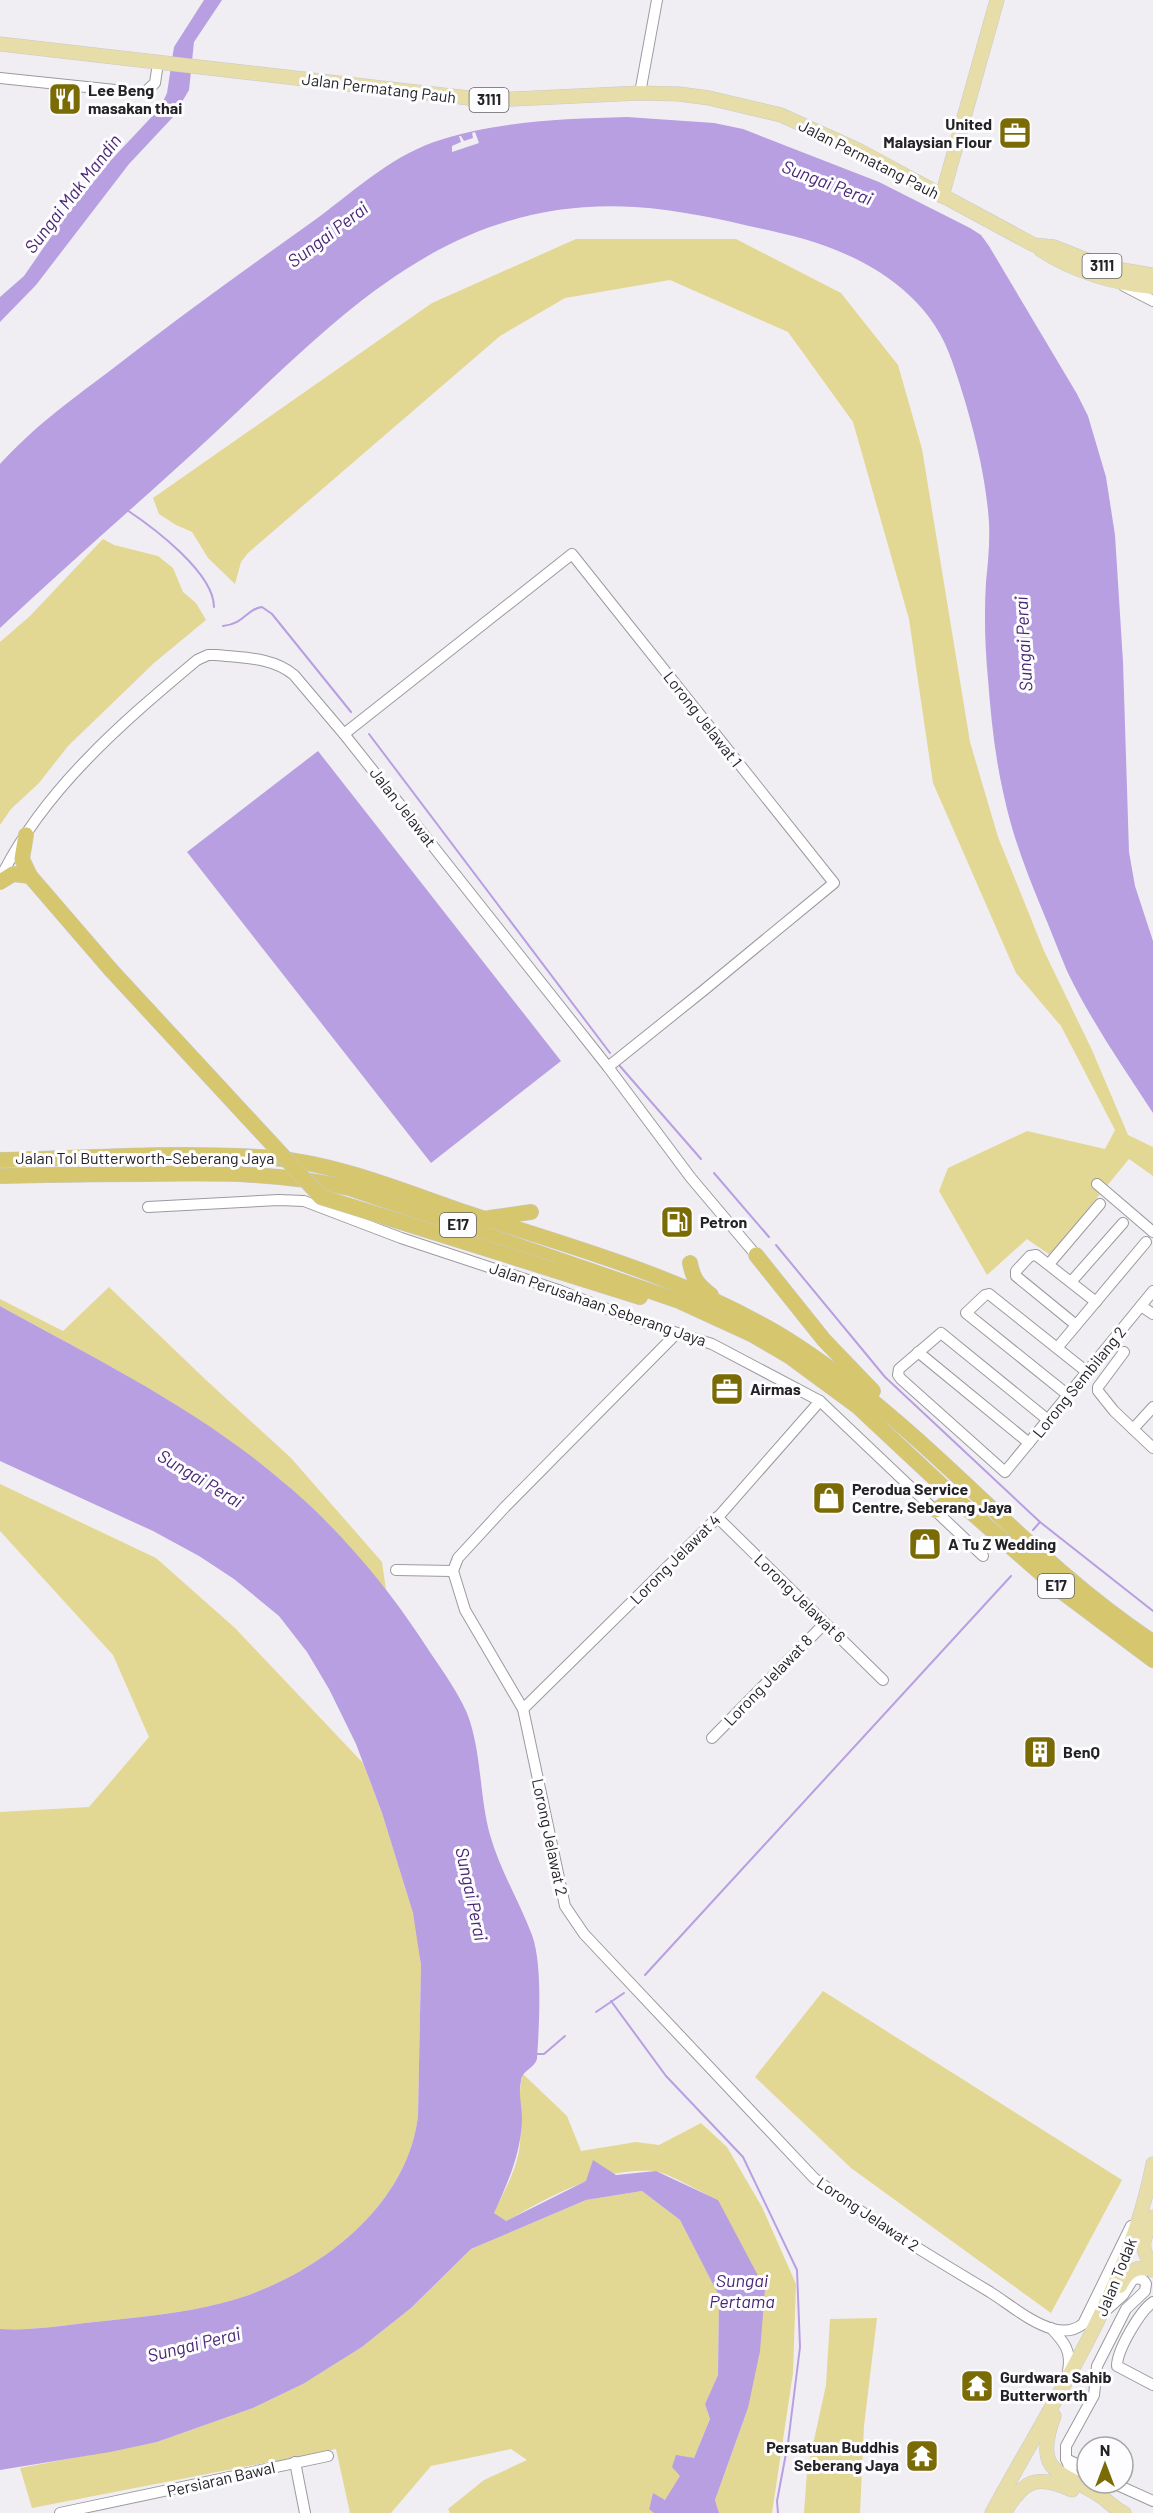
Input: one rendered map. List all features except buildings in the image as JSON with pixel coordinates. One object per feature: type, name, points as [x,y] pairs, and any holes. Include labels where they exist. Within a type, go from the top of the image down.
[{"type":"highway","points":[[26,835],[22,859],[30,876],[111,970],[321,1197],[658,1303],[726,1314]]},
{"type":"highway","points":[[0,880],[13,874],[30,876]]},
{"type":"highway","name":"Jalan Tol Butterworth–Seberang Jaya","points":[[0,1160],[177,1156],[276,1158],[353,1174],[620,1264],[795,1344],[852,1385],[917,1440],[1076,1586],[1153,1642]]},
{"type":"highway","name":"Jalan Tol Butterworth–Seberang Jaya","points":[[0,1176],[275,1174],[349,1188],[726,1314],[825,1381],[892,1437],[964,1506],[1061,1591],[1153,1660]]},
{"type":"highway","points":[[486,1219],[531,1212]]},
{"type":"highway","points":[[756,1256],[824,1340],[917,1440]]},
{"type":"highway","points":[[690,1263],[693,1278],[726,1314]]},
{"type":"highway","points":[[936,1510],[943,1505],[964,1506]]},
{"type":"main road","points":[[942,196],[997,0]]},
{"type":"main road","name":"Jalan Permatang Pauh","points":[[0,44],[494,100],[640,93],[709,98],[781,115],[858,150],[1034,246],[1054,248],[1105,267],[1153,275]]},
{"type":"main road","points":[[1034,246],[1074,268],[1120,284],[1153,288]]},
{"type":"main road","name":"Jalan Todak","points":[[1065,2386],[1103,2314],[1140,2219],[1153,2164]]},
{"type":"main road","name":"Jalan Todak","points":[[1153,2217],[1143,2250],[1153,2264]]},
{"type":"main road","points":[[1103,2314],[1125,2275],[1134,2269],[1153,2270]]},
{"type":"main road","points":[[1065,2386],[1046,2438],[1048,2460],[1062,2476],[1075,2483]]},
{"type":"main road","points":[[998,2510],[1065,2386]]},
{"type":"main road","points":[[998,2510],[1018,2490],[1036,2481],[1046,2480],[1120,2511]]},
{"type":"main road","points":[[1097,2495],[1120,2511]]},
{"type":"street","points":[[640,93],[657,0]]},
{"type":"street","points":[[0,78],[144,93],[154,83],[164,64]]},
{"type":"street","points":[[1120,284],[1153,302]]},
{"type":"street","name":"Lorong Jelawat 1","points":[[344,734],[572,554],[827,874],[834,883],[608,1067]]},
{"type":"street","name":"Jalan Jelawat","points":[[0,880],[26,835],[107,738],[203,657],[216,655],[254,659],[285,667],[344,734],[608,1067],[691,1178],[756,1256]]},
{"type":"street","points":[[1096,1185],[1153,1232]]},
{"type":"street","name":"Jalan Perusahaan Seberang Jaya","points":[[148,1207],[279,1200],[304,1201],[401,1238],[561,1291],[676,1334],[712,1344],[820,1401],[983,1556]]},
{"type":"street","points":[[1049,1264],[1100,1204]]},
{"type":"street","points":[[1071,1282],[1123,1223]]},
{"type":"street","points":[[1057,1348],[1146,1242]]},
{"type":"street","points":[[1076,1325],[1016,1276],[1016,1271],[1030,1256],[1036,1255],[1096,1302]]},
{"type":"street","name":"Lorong Sembilang 2","points":[[918,1352],[899,1369],[898,1375],[1005,1472],[1153,1291]]},
{"type":"street","points":[[1068,1395],[966,1313],[989,1294],[1087,1372]]},
{"type":"street","points":[[1141,1306],[1153,1314]]},
{"type":"street","points":[[1029,1443],[918,1352],[941,1333],[1048,1420]]},
{"type":"street","points":[[396,1570],[453,1571],[458,1558],[505,1507],[676,1334]]},
{"type":"street","points":[[1124,1352],[1098,1387],[1098,1391],[1153,1448]]},
{"type":"street","name":"Lorong Jelawat 4","points":[[522,1709],[717,1517],[820,1401]]},
{"type":"street","points":[[1133,1429],[1153,1407]]},
{"type":"street","name":"Lorong Jelawat 6","points":[[717,1517],[883,1680]]},
{"type":"street","name":"Lorong Jelawat 2","points":[[453,1571],[465,1610],[522,1709],[565,1906],[584,1934],[814,2178],[846,2202],[931,2257],[1051,2328]]},
{"type":"street","name":"Lorong Jelawat 8","points":[[712,1738],[825,1623]]},
{"type":"street","points":[[1051,2328],[1071,2330],[1083,2324],[1148,2192]]},
{"type":"street","points":[[1075,2478],[1066,2459],[1066,2446],[1094,2395],[1097,2366],[1126,2308],[1145,2291],[1144,2280],[1133,2279],[1123,2295],[1103,2314]]},
{"type":"street","points":[[1153,2302],[1146,2307],[1131,2332],[1117,2360],[1117,2366],[1153,2385]]},
{"type":"street","points":[[1051,2328],[1064,2341],[1070,2359],[1065,2386]]},
{"type":"street","name":"Persiaran Bawal","points":[[60,2513],[115,2508],[295,2462],[328,2456]]},
{"type":"street","points":[[1066,2459],[1075,2463]]},
{"type":"street","points":[[295,2462],[304,2513]]},
{"type":"street","points":[[1135,2493],[1153,2501]]},
{"type":"shaded area","points":[[576,239],[736,239],[841,293],[898,365],[922,449],[970,742],[998,837],[1044,951],[1092,1050],[1128,1135],[1153,1147],[1153,1176],[1129,1159],[1050,1255],[1027,1239],[987,1275],[939,1191],[948,1168],[1027,1131],[1105,1149],[1115,1130],[1061,1026],[1016,973],[933,783],[909,619],[853,422],[788,332],[670,280],[565,298],[500,336],[248,553],[241,562],[235,584],[208,558],[192,532],[159,514],[153,498],[432,303]]},
{"type":"shaded area","points":[[103,539],[114,545],[158,556],[173,568],[183,592],[196,603],[206,620],[154,663],[68,746],[39,783],[11,809],[0,825],[0,642],[30,616]]},
{"type":"shaded area","points":[[109,1287],[291,1458],[382,1562],[386,1590],[310,1506],[249,1455],[145,1386],[0,1306],[0,1299],[63,1331]]},
{"type":"shaded area","points":[[0,1484],[156,1558],[235,1628],[363,1763],[382,1813],[413,1913],[421,1965],[418,2116],[410,2150],[395,2182],[374,2211],[348,2237],[319,2259],[288,2278],[255,2293],[222,2303],[143,2317],[36,2328],[0,2329],[0,1812],[89,1807],[149,1737],[113,1655],[0,1531]]},
{"type":"shaded area","points":[[823,1991],[1122,2180],[1051,2313],[851,2168],[755,2077]]},
{"type":"shaded area","points":[[523,2074],[567,2116],[581,2151],[636,2142],[659,2145],[701,2123],[727,2147],[762,2207],[796,2284],[793,2373],[772,2513],[719,2513],[715,2500],[748,2408],[718,2200],[660,2172],[634,2171],[595,2178],[577,2185],[506,2221],[493,2213],[510,2179],[519,2152],[520,2088]]},
{"type":"shaded area","points":[[642,2191],[680,2220],[719,2296],[718,2375],[705,2404],[710,2419],[694,2458],[665,2500],[653,2494],[649,2508],[654,2513],[450,2513],[448,2509],[484,2480],[527,2460],[511,2449],[431,2466],[391,2513],[350,2513],[336,2449],[32,2508],[20,2468],[157,2442],[253,2408],[303,2384],[362,2347],[411,2308],[471,2249],[586,2200]]},
{"type":"shaded area","points":[[877,2318],[864,2426],[860,2513],[804,2513],[807,2472],[826,2385],[830,2319]]},
{"type":"water","points":[[204,0],[222,0],[194,42],[189,90],[173,117],[129,164],[36,285],[0,322],[0,297],[24,276],[62,221],[112,159],[160,108],[167,93],[174,47]]},
{"type":"water","name":"Sungai Perai","points":[[627,117],[714,123],[743,129],[879,182],[970,228],[981,235],[989,246],[1077,394],[1088,416],[1106,477],[1115,535],[1123,662],[1129,852],[1135,886],[1153,941],[1153,1113],[1076,990],[1025,866],[1007,810],[994,738],[986,655],[985,606],[989,538],[987,503],[976,441],[952,361],[940,335],[925,312],[906,292],[884,275],[834,249],[780,233],[726,221],[635,207],[569,209],[509,221],[454,242],[403,271],[355,306],[309,345],[0,628],[0,464],[51,416],[183,315],[401,157],[434,142],[505,125]]},
{"type":"water","points":[[318,751],[561,1061],[431,1163],[187,852]]},
{"type":"water","points":[[0,1306],[146,1386],[216,1431],[282,1481],[339,1534],[374,1574],[406,1616],[457,1693],[472,1728],[490,1835],[532,1935],[538,1963],[537,2059],[522,2077],[520,2090],[522,2119],[519,2144],[509,2179],[494,2213],[506,2221],[586,2181],[593,2160],[616,2175],[656,2171],[718,2200],[765,2289],[760,2351],[748,2408],[715,2500],[719,2513],[654,2513],[649,2509],[653,2493],[665,2500],[680,2476],[672,2467],[676,2455],[694,2458],[710,2419],[705,2404],[718,2375],[719,2296],[680,2220],[642,2191],[586,2200],[471,2249],[411,2308],[362,2347],[303,2384],[253,2408],[157,2442],[0,2470],[0,2329],[36,2328],[143,2317],[190,2310],[255,2293],[288,2278],[319,2259],[348,2237],[374,2211],[395,2182],[410,2150],[418,2116],[421,1965],[413,1913],[382,1813],[356,1744],[329,1689],[307,1652],[279,1616],[234,1579],[199,1556],[153,1531],[0,1461]]},
{"type":"pier","points":[[475,132],[479,143],[452,152],[452,146],[461,142],[459,136],[464,141],[473,138],[472,133]]},
{"type":"waterway","points":[[127,510],[181,552],[194,566],[211,594],[214,607]]},
{"type":"waterway","points":[[223,626],[241,620],[252,611],[262,607],[272,614],[351,712]]},
{"type":"waterway","points":[[369,734],[610,1053]]},
{"type":"waterway","points":[[619,1065],[701,1159]]},
{"type":"waterway","points":[[714,1173],[769,1237]]},
{"type":"waterway","points":[[776,1245],[885,1377],[1040,1522],[1153,1611]]},
{"type":"waterway","points":[[1033,1530],[1040,1522]]},
{"type":"waterway","points":[[645,1975],[1011,1576]]},
{"type":"waterway","points":[[596,2012],[624,1993]]},
{"type":"waterway","points":[[611,2001],[666,2076],[743,2157],[797,2270],[800,2347],[788,2443],[777,2501],[778,2513]]},
{"type":"waterway","points":[[535,2054],[544,2054],[565,2036]]},
{"type":"place","name":"Lee Beng masakan thai","points":[[65,99]]},
{"type":"place","name":"United Malaysian Flour","points":[[1015,133]]},
{"type":"place","name":"Petron","points":[[677,1222]]},
{"type":"place","name":"Airmas","points":[[727,1389]]},
{"type":"place","name":"Perodua Service Centre, Seberang Jaya","points":[[829,1498]]},
{"type":"place","name":"A Tu Z Wedding","points":[[925,1544]]},
{"type":"place","name":"BenQ","points":[[1040,1752]]},
{"type":"place","name":"Gurdwara Sahib Butterworth","points":[[977,2386]]},
{"type":"place","name":"Persatuan Buddhis Seberang Jaya","points":[[922,2456]]},
{"type":"water label","name":"Sungai Mak Mandin","points":[[73,194]]},
{"type":"water label","name":"Sungai Pertama","points":[[742,2291]]}]
